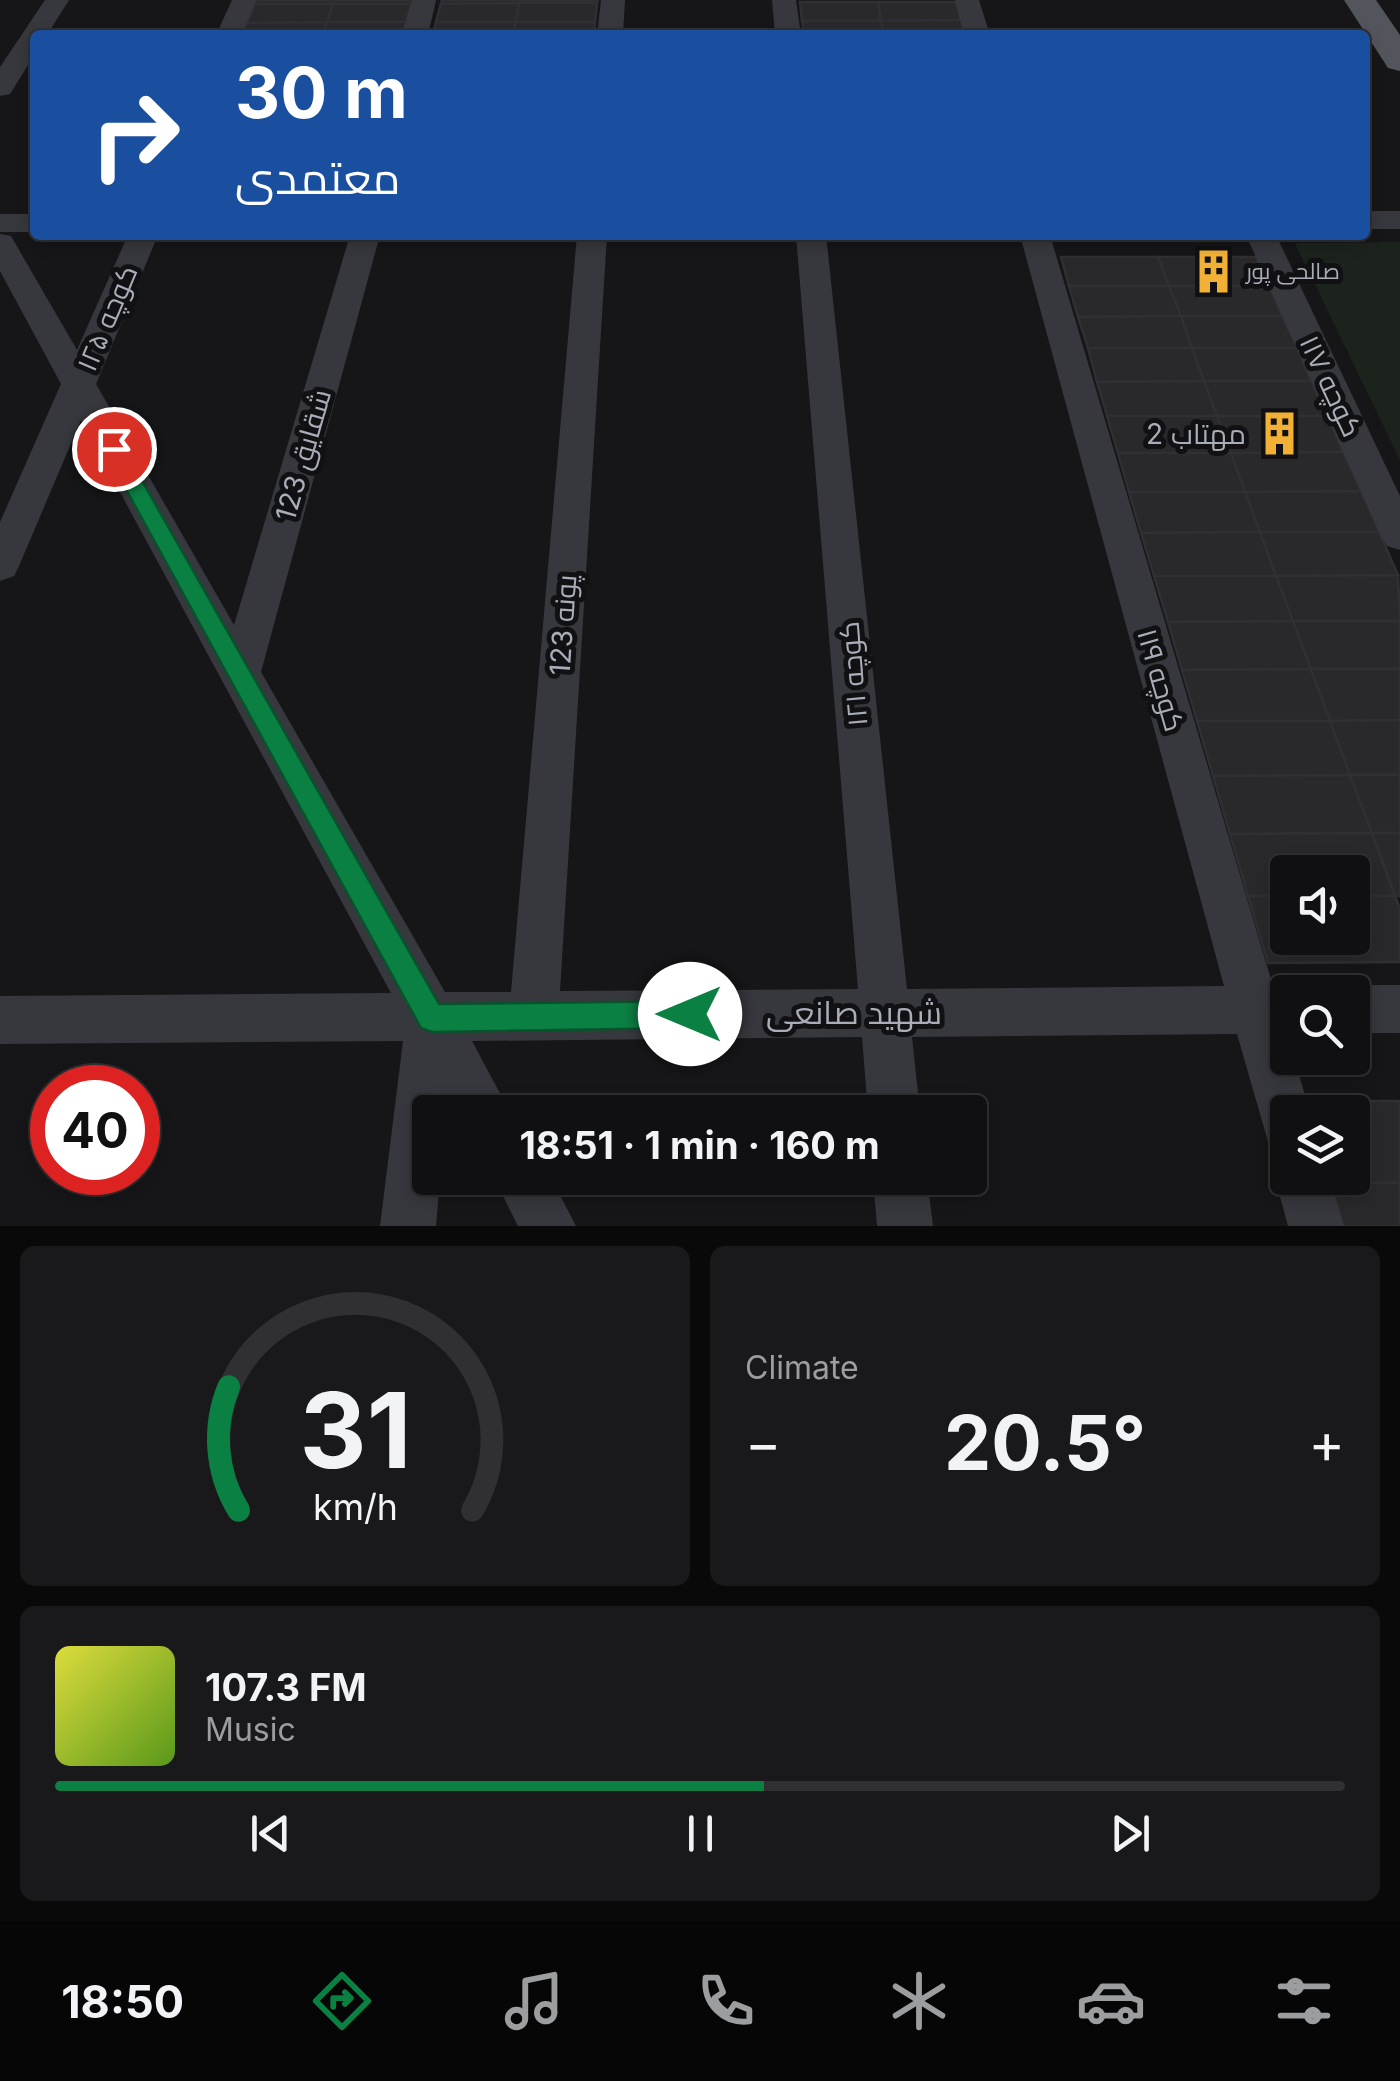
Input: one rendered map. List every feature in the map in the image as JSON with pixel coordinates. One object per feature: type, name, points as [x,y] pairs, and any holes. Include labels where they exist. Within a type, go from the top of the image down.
[{"type":"main road","points":[[1360,0],[1400,61]]},
{"type":"street","points":[[38,30],[57,0]]},
{"type":"street","points":[[231,30],[244,0]]},
{"type":"street","points":[[416,30],[424,0]]},
{"type":"street","points":[[611,30],[614,0]]},
{"type":"street","points":[[784,0],[787,30]]},
{"type":"street","points":[[968,0],[977,30]]},
{"type":"street","points":[[0,88],[30,42]]},
{"type":"street","points":[[1370,220],[1400,220]]},
{"type":"street","points":[[0,223],[30,223]]},
{"type":"street","name":"کوچه ۱۲۵","points":[[0,566],[141,240]]},
{"type":"street","name":"123 شقایق","points":[[240,674],[364,240]]},
{"type":"street","name":"123 پونه","points":[[534,1016],[592,240]]},
{"type":"street","name":"کوچه ۱۲۱","points":[[811,240],[892,1095]]},
{"type":"street","name":"کوچه ۱۱۹","points":[[1036,240],[1270,1007]]},
{"type":"street","name":"کوچه ۱۱۷","points":[[1263,240],[1397,522]]},
{"type":"street","points":[[0,244],[475,1095]]},
{"type":"street","points":[[1370,1009],[1400,1008]]},
{"type":"street","name":"شهید صانعی","points":[[0,1020],[1270,1010]]},
{"type":"street","points":[[408,1226],[432,1018]]},
{"type":"street","points":[[530,1195],[548,1226]]},
{"type":"street","points":[[901,1195],[904,1226]]},
{"type":"street","points":[[1307,1195],[1316,1226]]},
{"type":"shaded area","points":[[1400,242],[1400,460],[1295,243]]},
{"type":"building","points":[[257,0],[334,0],[333,4],[255,4]]},
{"type":"building","points":[[334,0],[412,0],[411,4],[333,4]]},
{"type":"building","points":[[442,0],[520,0],[441,4]]},
{"type":"building","points":[[520,0],[598,0],[519,3]]},
{"type":"building","points":[[800,2],[878,2],[881,21],[802,21]]},
{"type":"building","points":[[878,2],[956,2],[961,20],[881,21]]},
{"type":"building","points":[[519,3],[516,22],[436,22],[441,4]]},
{"type":"building","points":[[519,3],[597,3],[595,22],[516,22]]},
{"type":"building","points":[[255,4],[333,4],[327,22],[247,23]]},
{"type":"building","points":[[333,4],[411,4],[406,22],[327,22]]},
{"type":"building","points":[[961,20],[964,30],[883,30],[881,21]]},
{"type":"building","points":[[802,21],[881,21],[883,30],[803,30]]},
{"type":"building","points":[[327,22],[324,30],[244,30],[247,23]]},
{"type":"building","points":[[327,22],[406,22],[404,30],[324,30]]},
{"type":"building","points":[[436,22],[516,22],[514,30],[434,30]]},
{"type":"building","points":[[516,22],[595,22],[594,30],[514,30]]},
{"type":"building","points":[[1061,257],[1158,257],[1169,286],[1069,286]]},
{"type":"building","name":"صالحی پور","points":[[1158,257],[1256,257],[1269,286],[1169,286]]},
{"type":"building","points":[[1069,286],[1169,286],[1181,316],[1078,317]]},
{"type":"building","points":[[1169,286],[1269,286],[1282,316],[1181,316]]},
{"type":"building","points":[[1181,316],[1192,348],[1088,348],[1078,317]]},
{"type":"building","points":[[1181,316],[1282,316],[1297,348],[1192,348]]},
{"type":"building","points":[[1088,348],[1192,348],[1204,381],[1097,382]]},
{"type":"building","points":[[1192,348],[1297,348],[1311,381],[1204,381]]},
{"type":"building","points":[[1204,381],[1217,416],[1107,416],[1097,382]]},
{"type":"building","points":[[1204,381],[1311,381],[1327,416],[1217,416]]},
{"type":"building","points":[[1107,416],[1217,416],[1231,453],[1118,453]]},
{"type":"building","name":"مهتاب 2","points":[[1217,416],[1327,416],[1343,452],[1231,453]]},
{"type":"building","points":[[1343,452],[1361,491],[1245,492],[1231,453]]},
{"type":"building","points":[[1118,453],[1231,453],[1245,492],[1129,492]]},
{"type":"building","points":[[1361,491],[1379,532],[1260,532],[1245,492]]},
{"type":"building","points":[[1129,492],[1245,492],[1260,532],[1141,533]]},
{"type":"building","points":[[1260,532],[1276,576],[1154,576],[1141,533]]},
{"type":"building","points":[[1260,532],[1379,532],[1398,575],[1276,576]]},
{"type":"building","points":[[1398,575],[1400,621],[1293,621],[1276,576]]},
{"type":"building","points":[[1154,576],[1276,576],[1293,621],[1168,622]]},
{"type":"building","points":[[1293,621],[1311,669],[1182,670],[1168,622]]},
{"type":"building","points":[[1293,621],[1400,621],[1400,669],[1311,669]]},
{"type":"building","points":[[1311,669],[1330,721],[1197,721],[1182,670]]},
{"type":"building","points":[[1311,669],[1400,669],[1400,720],[1330,721]]},
{"type":"building","points":[[1400,720],[1400,775],[1350,775],[1330,721]]},
{"type":"building","points":[[1197,721],[1330,721],[1350,775],[1213,776]]},
{"type":"building","points":[[1350,775],[1372,833],[1230,834],[1213,776]]},
{"type":"building","points":[[1350,775],[1400,775],[1400,833],[1372,833]]},
{"type":"building","points":[[1372,833],[1395,896],[1370,896],[1370,855],[1270,855],[1270,896],[1248,896],[1230,834]]},
{"type":"building","points":[[1372,833],[1400,833],[1400,896],[1395,896]]},
{"type":"building","points":[[1248,896],[1270,896],[1270,955],[1370,955],[1370,896],[1395,896],[1400,909],[1400,962],[1268,963]]},
{"type":"building","points":[[1370,1101],[1400,1101],[1400,1183],[1370,1183]]},
{"type":"building","points":[[1370,1183],[1400,1183],[1400,1226],[1343,1226],[1334,1195],[1370,1195]]},
{"type":"place","name":"صالحی پور","points":[[1213,271]]},
{"type":"place","name":"مهتاب 2","points":[[1279,434]]},
{"type":"route","points":[[114,449],[432,1018],[690,1014]]}]
